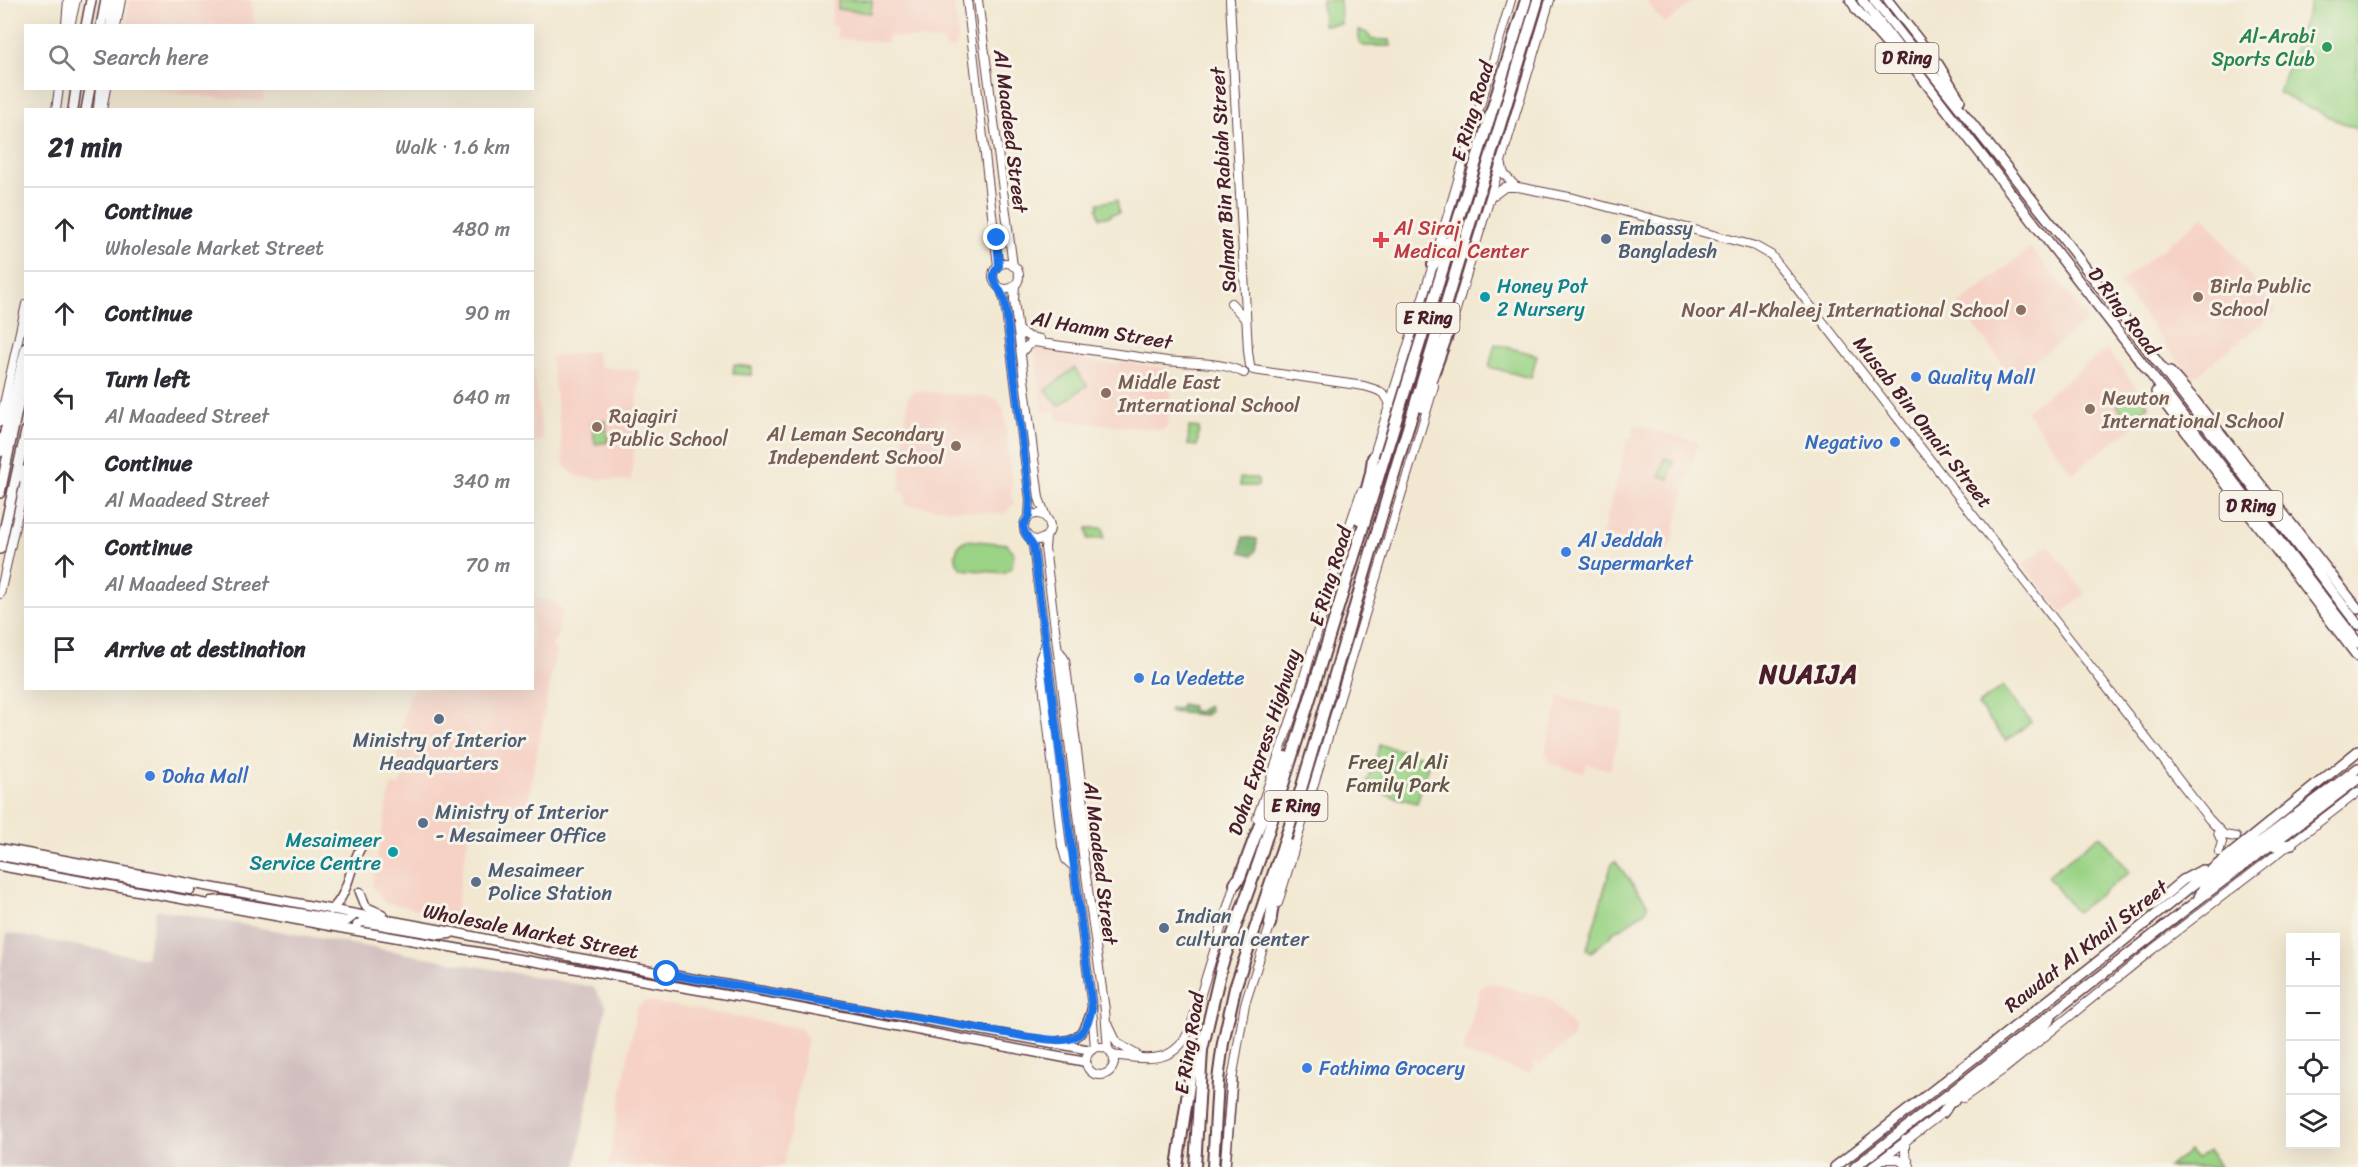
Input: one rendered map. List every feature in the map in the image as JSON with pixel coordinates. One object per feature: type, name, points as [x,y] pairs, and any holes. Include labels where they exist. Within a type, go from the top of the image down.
[{"type":"highway","points":[[1506,61],[1507,43],[1519,0]]},
{"type":"highway","name":"E Ring Road","points":[[1195,1167],[1202,1050],[1222,965],[1260,858],[1526,0]]},
{"type":"highway","name":"E Ring Road","points":[[1213,1167],[1218,1080],[1227,1021],[1248,946],[1294,813],[1538,0]]},
{"type":"highway","points":[[1518,64],[1527,50],[1545,0]]},
{"type":"highway","points":[[1434,265],[1456,229]]},
{"type":"highway","points":[[1394,474],[1453,319]]},
{"type":"highway","points":[[1349,575],[1347,562],[1371,474],[1373,458]]},
{"type":"highway","points":[[1235,884],[1240,878],[1287,753],[1299,734]]},
{"type":"highway","points":[[1270,924],[1273,904],[1293,830],[1294,813]]},
{"type":"highway","points":[[1177,1167],[1191,1071],[1202,1050]]},
{"type":"main road","points":[[86,24],[91,0]]},
{"type":"main road","points":[[1850,0],[1908,70],[1951,115]]},
{"type":"main road","name":"D Ring Road","points":[[1862,0],[2358,643]]},
{"type":"main road","name":"D Ring Road","points":[[1874,0],[2111,301],[2358,625]]},
{"type":"main road","name":"D Ring","points":[[1888,0],[1894,4],[1938,64]]},
{"type":"main road","points":[[102,24],[108,1]]},
{"type":"main road","points":[[1938,64],[1980,132]]},
{"type":"main road","points":[[73,108],[76,90]]},
{"type":"main road","points":[[86,108],[90,90]]},
{"type":"main road","points":[[0,452],[24,355]]},
{"type":"main road","name":"D Ring","points":[[2158,364],[2174,376],[2358,609]]},
{"type":"main road","points":[[2145,368],[2158,394],[2358,657]]},
{"type":"main road","points":[[0,493],[24,377]]},
{"type":"main road","points":[[0,549],[24,439]]},
{"type":"main road","points":[[2241,448],[2248,468]]},
{"type":"main road","points":[[2213,467],[2215,481]]},
{"type":"main road","points":[[2294,526],[2307,532]]},
{"type":"main road","points":[[2264,546],[2281,555]]},
{"type":"main road","points":[[2322,610],[2338,623],[2358,648]]},
{"type":"main road","name":"Rawdat Al Khail Street","points":[[1835,1167],[2110,952],[2240,840],[2358,751]]},
{"type":"main road","points":[[2325,767],[2345,761]]},
{"type":"main road","points":[[2198,900],[2204,886],[2211,879],[2358,768]]},
{"type":"main road","name":"Rawdat Al Khail Street","points":[[1855,1167],[2198,900],[2358,780]]},
{"type":"main road","points":[[2152,905],[2240,840]]},
{"type":"main road","points":[[2270,846],[2292,844]]},
{"type":"main road","points":[[331,910],[340,901],[353,862],[361,847]]},
{"type":"main road","name":"Wholesale Market Street","points":[[0,848],[453,932],[573,957],[1093,1049]]},
{"type":"main road","points":[[0,856],[190,890],[209,888]]},
{"type":"main road","name":"Wholesale Market Street","points":[[3,868],[778,1004],[1086,1062]]},
{"type":"main road","points":[[360,892],[364,905],[373,911],[419,921],[431,928]]},
{"type":"main road","points":[[202,903],[222,900],[347,921],[356,914]]},
{"type":"main road","points":[[358,932],[357,925],[362,922],[439,935],[453,932]]},
{"type":"main road","points":[[479,937],[490,930]]},
{"type":"main road","points":[[1028,1037],[1064,1041],[1075,1038],[1087,1024],[1092,1008]]},
{"type":"main road","points":[[1943,1113],[1952,1102],[2041,1031],[2054,1012]]},
{"type":"main road","points":[[1225,1167],[1232,1080]]},
{"type":"street","points":[[68,0],[68,24]]},
{"type":"street","points":[[69,24],[76,0]]},
{"type":"street","points":[[116,24],[121,0]]},
{"type":"street","name":"Al Maadeed Street","points":[[967,0],[999,266]]},
{"type":"street","name":"Al Maadeed Street","points":[[978,0],[1013,266]]},
{"type":"street","name":"Salman Bin Rabiah Street","points":[[1230,0],[1247,368]]},
{"type":"street","name":"Doha Express Highway","points":[[1110,1052],[1144,1059],[1171,1054],[1188,1034],[1235,884],[1295,708],[1343,545],[1390,407],[1511,0]]},
{"type":"street","points":[[1232,1080],[1247,994],[1300,835],[1550,0]]},
{"type":"street","points":[[108,1],[112,12],[110,24]]},
{"type":"street","points":[[56,108],[59,90]]},
{"type":"street","points":[[100,90],[100,108]]},
{"type":"street","points":[[101,108],[105,90]]},
{"type":"street","points":[[1501,161],[1504,174],[1518,187]]},
{"type":"street","points":[[1489,199],[1504,187],[1518,187]]},
{"type":"street","name":"Musab Bin Omair Street","points":[[1518,187],[1543,194],[1574,198],[1750,245],[1771,255],[2209,819],[2224,835],[2240,840]]},
{"type":"street","points":[[1001,289],[1005,303],[1030,500],[1029,516],[1023,526],[1030,538],[1038,540],[1046,537],[1050,525],[1039,498],[1014,300],[1018,273],[1013,266],[1006,264],[994,271],[993,279],[1001,289],[1006,290],[1015,285]]},
{"type":"street","points":[[1232,303],[1246,320]]},
{"type":"street","points":[[0,422],[24,313]]},
{"type":"street","name":"Al Hamm Street","points":[[1018,330],[1034,338],[1181,361]]},
{"type":"street","name":"Al Hamm Street","points":[[1021,353],[1034,342],[1247,368],[1380,390]]},
{"type":"street","points":[[1390,407],[1387,397],[1380,390],[1390,387],[1398,380]]},
{"type":"street","points":[[0,594],[24,480]]},
{"type":"street","points":[[1029,516],[1037,513],[1046,517]]},
{"type":"street","name":"Al Maadeed Street","points":[[1046,537],[1045,548],[1083,854],[1110,1052]]},
{"type":"street","name":"Al Maadeed Street","points":[[1030,538],[1033,546],[1092,1008],[1093,1049]]},
{"type":"street","points":[[1045,645],[1040,658],[1063,850],[1066,860],[1073,866]]},
{"type":"street","points":[[1049,733],[1057,741]]},
{"type":"street","points":[[1872,1167],[1905,1140],[2003,1070],[2154,949],[2358,792]]},
{"type":"street","name":"Musab Bin Omair Street","points":[[2209,819],[2221,840],[2219,852]]},
{"type":"street","points":[[1105,1010],[1112,1033],[1118,1043],[1144,1059]]},
{"type":"street","points":[[1093,1049],[1110,1052],[1114,1064],[1105,1074],[1092,1073],[1086,1062],[1093,1049]]},
{"type":"street","points":[[1905,1140],[1905,1153],[1909,1167]]},
{"type":"street","points":[[1881,1160],[1898,1159],[1909,1167]]},
{"type":"shaded area","points":[[130,0],[251,0],[255,24],[126,24]]},
{"type":"shaded area","points":[[833,0],[953,0],[958,39],[954,50],[947,49],[941,41],[888,36],[888,43],[836,38],[837,27],[831,26]]},
{"type":"shaded area","points":[[1645,0],[1696,0],[1665,24]]},
{"type":"shaded area","points":[[148,90],[263,90],[264,101]]},
{"type":"shaded area","name":"Birla Public School","points":[[2204,216],[2277,311],[2192,379],[2119,283]]},
{"type":"shaded area","name":"Noor Al-Khaleej International School","points":[[2031,248],[2085,315],[2086,322],[2013,377],[1958,305]]},
{"type":"shaded area","name":"Middle East International School","points":[[1035,348],[1087,357],[1089,361],[1116,365],[1121,362],[1168,368],[1172,374],[1168,425],[1163,430],[1057,420],[1056,411],[1043,412]]},
{"type":"shaded area","name":"Newton International School","points":[[2107,349],[2151,407],[2150,414],[2072,473],[2026,411]]},
{"type":"shaded area","name":"Rajagiri Public School","points":[[596,351],[600,367],[640,371],[631,481],[578,477],[564,466],[551,357]]},
{"type":"shaded area","points":[[534,373],[543,441],[534,442]]},
{"type":"shaded area","name":"Al Leman Secondary Independent School","points":[[914,391],[996,398],[1004,409],[1012,484],[1011,496],[1015,503],[1004,514],[905,505],[906,493],[899,492],[908,397]]},
{"type":"shaded area","points":[[1635,425],[1698,442],[1669,552],[1602,535],[1628,438],[1632,438]]},
{"type":"shaded area","points":[[2048,545],[2086,594],[2062,613],[2023,564]]},
{"type":"shaded area","points":[[534,597],[556,602],[562,611],[557,640],[554,639],[552,648],[556,650],[525,817],[473,807],[455,916],[385,903],[372,885],[391,785],[400,786],[402,776],[393,774],[408,696],[414,690],[534,690]]},
{"type":"shaded area","points":[[1560,696],[1625,713],[1610,770],[1587,764],[1584,773],[1551,764],[1545,752]]},
{"type":"shaded area","points":[[156,909],[593,987],[606,1006],[576,1167],[0,1167],[0,972],[7,933],[146,958]]},
{"type":"shaded area","points":[[1490,983],[1551,999],[1574,1028],[1573,1038],[1541,1064],[1536,1062],[1534,1069],[1529,1073],[1463,1054],[1480,988]]},
{"type":"shaded area","points":[[646,1001],[801,1028],[808,1039],[783,1167],[608,1167],[637,1007]]},
{"type":"green space","points":[[839,0],[872,0],[871,13],[838,9]]},
{"type":"green space","points":[[1322,0],[1340,0],[1341,24],[1323,25]]},
{"type":"green space","name":"Al-Arabi Sports Club","points":[[2312,0],[2358,0],[2358,130],[2278,93]]},
{"type":"green space","points":[[1359,30],[1367,33],[1372,40],[1390,40],[1391,46],[1364,46],[1359,42]]},
{"type":"green space","points":[[1117,200],[1119,213],[1100,218],[1098,203]]},
{"type":"green space","points":[[1495,344],[1537,355],[1531,378],[1489,367]]},
{"type":"green space","points":[[734,365],[752,367],[751,375],[733,374]]},
{"type":"green space","points":[[1074,368],[1087,385],[1059,406],[1046,390]]},
{"type":"green space","points":[[2138,392],[2148,405],[2128,421],[2117,405]]},
{"type":"green space","points":[[605,421],[608,442],[595,444],[592,423]]},
{"type":"green space","points":[[1189,427],[1199,428],[1197,446],[1188,445]]},
{"type":"green space","points":[[1665,458],[1674,461],[1669,479],[1660,476]]},
{"type":"green space","points":[[1240,478],[1256,478],[1258,486],[1240,486]]},
{"type":"green space","points":[[1087,528],[1103,528],[1104,538],[1088,539]]},
{"type":"green space","points":[[1243,537],[1257,539],[1256,551],[1252,555],[1241,552]]},
{"type":"green space","points":[[966,540],[1007,544],[1014,554],[1012,567],[1004,573],[962,569],[957,562],[956,554],[959,546]]},
{"type":"green space","points":[[2003,686],[2031,722],[2006,741],[1978,705]]},
{"type":"green space","points":[[1181,704],[1192,706],[1191,710],[1198,712],[1208,705],[1210,711],[1205,715],[1169,712],[1170,708],[1180,709]]},
{"type":"green space","name":"Freej Al Ali Family Park","points":[[1380,745],[1430,758],[1417,803],[1365,789]]},
{"type":"green space","points":[[2100,835],[2130,872],[2076,912],[2047,876]]},
{"type":"green space","points":[[1615,861],[1648,904],[1647,909],[1621,929],[1617,929],[1591,952],[1587,949],[1612,863]]},
{"type":"green space","points":[[2209,1150],[2219,1167],[2168,1167],[2189,1151],[2196,1159]]},
{"type":"place","name":"Al-Arabi Sports Club","points":[[2327,47]]},
{"type":"place","name":"Embassy Bangladesh","points":[[1606,239]]},
{"type":"place","name":"Al Siraj Medical Center","points":[[1381,240]]},
{"type":"place","name":"Honey Pot 2 Nursery","points":[[1485,297]]},
{"type":"place","name":"Birla Public School","points":[[2198,297]]},
{"type":"place","name":"Noor Al-Khaleej International School","points":[[2021,310]]},
{"type":"place","name":"Quality Mall","points":[[1916,377]]},
{"type":"place","name":"Middle East International School","points":[[1106,393]]},
{"type":"place","name":"Newton International School","points":[[2090,409]]},
{"type":"place","name":"Rajagiri Public School","points":[[597,427]]},
{"type":"place","name":"Negativo","points":[[1895,442]]},
{"type":"place","name":"Al Leman Secondary Independent School","points":[[956,446]]},
{"type":"place","name":"Al Jeddah Supermarket","points":[[1566,552]]},
{"type":"place","name":"La Vedette","points":[[1139,678]]},
{"type":"place","name":"Ministry of Interior Headquarters","points":[[439,719]]},
{"type":"place","name":"Doha Mall","points":[[150,776]]},
{"type":"place","name":"Ministry of Interior - Mesaimeer Office","points":[[423,823]]},
{"type":"place","name":"Mesaimeer Service Centre","points":[[393,852]]},
{"type":"place","name":"Mesaimeer Police Station","points":[[476,882]]},
{"type":"place","name":"Indian cultural center","points":[[1164,928]]},
{"type":"place","name":"Fathima Grocery","points":[[1307,1068]]},
{"type":"district","name":"NUAIJA","points":[[1809,674]]},
{"type":"route","points":[[667,974],[1028,1037],[1068,1041],[1079,1035],[1087,1024],[1092,1008],[1033,546],[1023,526],[1029,516],[1030,500],[1004,296],[993,279],[994,271],[999,266],[997,238]]}]
